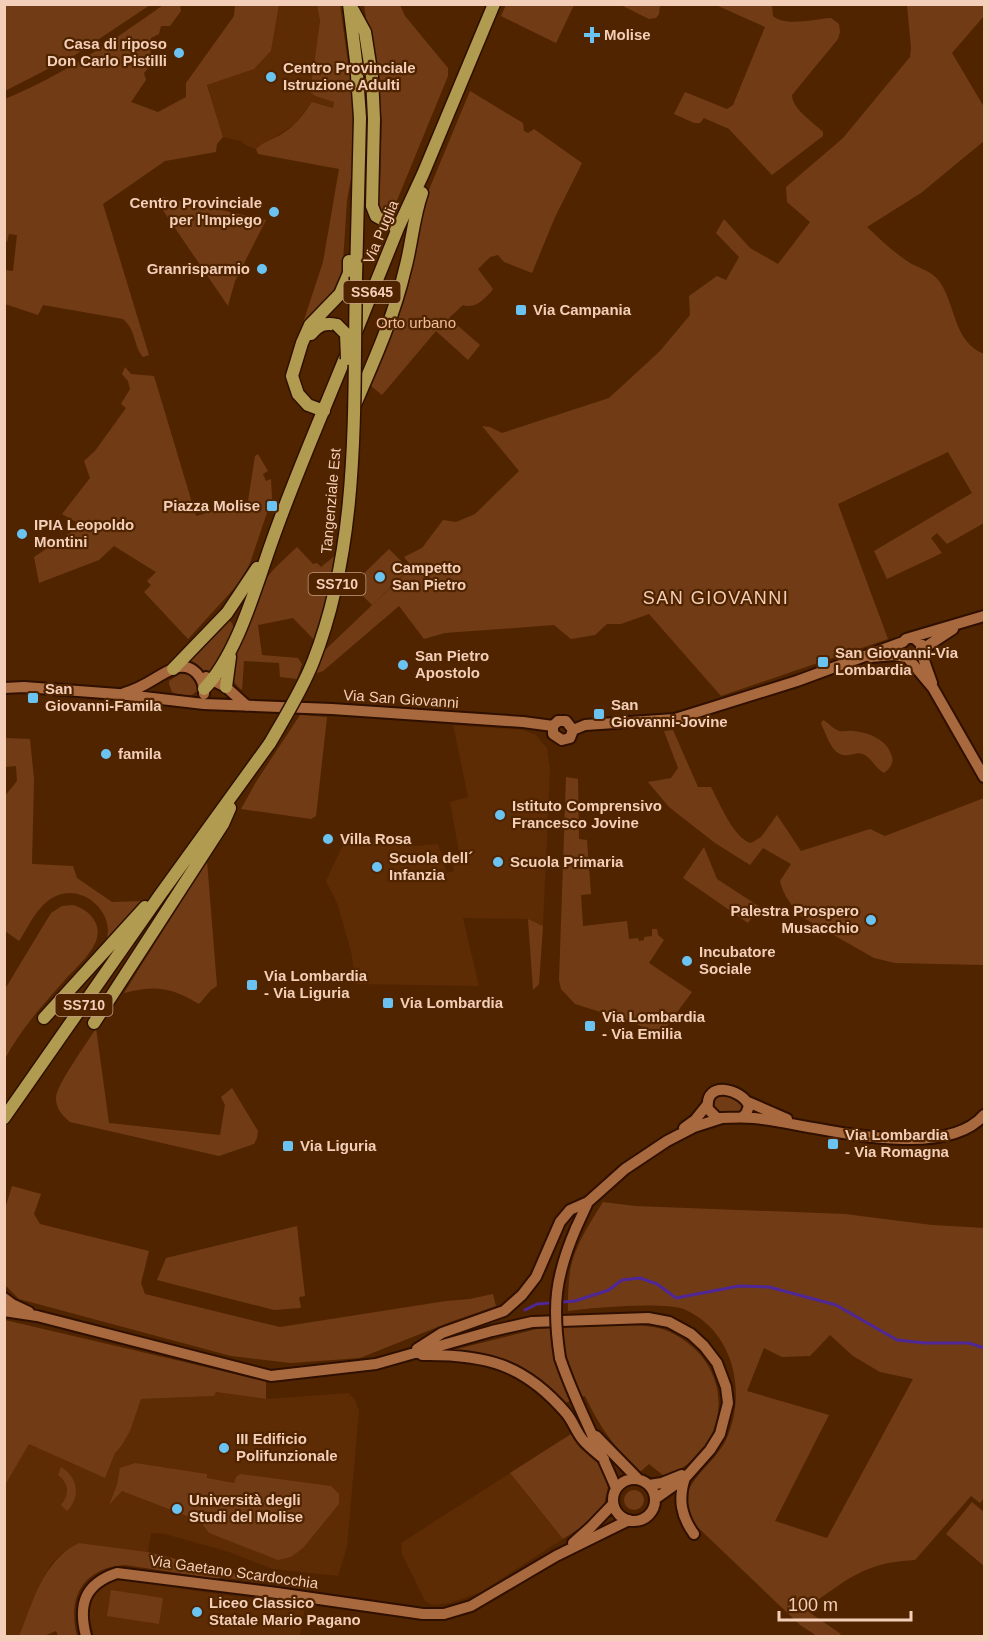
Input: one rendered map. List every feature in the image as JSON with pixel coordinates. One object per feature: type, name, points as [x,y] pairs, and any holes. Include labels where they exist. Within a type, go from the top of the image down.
[{"type":"main road","name":"Tangenziale Est","points":[[5,1117],[160,895],[270,743],[313,663],[333,602],[348,523],[353,411],[360,118],[349,4]]},
{"type":"main road","points":[[349,4],[364,32],[372,77],[374,119],[372,206],[376,216],[398,228]]},
{"type":"main road","name":"Via Puglia","points":[[234,641],[398,228],[494,4]]},
{"type":"main road","points":[[353,411],[396,301],[409,252],[415,212],[424,189],[423,174]]},
{"type":"main road","points":[[324,411],[308,405],[298,394],[292,376],[310,325],[340,294],[349,273],[351,221],[358,182]]},
{"type":"main road","points":[[302,343],[321,325],[328,323],[337,325],[345,334],[353,411]]},
{"type":"main road","points":[[170,671],[227,613],[247,585],[271,544]]},
{"type":"main road","points":[[209,685],[234,641]]},
{"type":"main road","points":[[226,687],[227,665],[234,641]]},
{"type":"main road","points":[[94,1023],[223,824],[242,782]]},
{"type":"main road","points":[[44,1018],[144,908],[160,895]]},
{"type":"street","points":[[856,660],[906,639],[984,616]]},
{"type":"street","points":[[856,660],[880,656],[915,657],[961,624]]},
{"type":"street","points":[[914,638],[921,644],[921,651],[933,688]]},
{"type":"street","points":[[903,642],[901,649],[933,688],[984,777]]},
{"type":"street","name":"Via San Giovanni","points":[[188,703],[333,709],[523,722],[553,726],[553,734],[558,740],[566,740],[570,738],[573,730],[585,725],[675,719],[856,660]]},
{"type":"street","points":[[118,694],[137,690],[170,671],[187,668],[209,685],[226,687],[247,706]]},
{"type":"street","points":[[169,700],[163,690],[163,684],[170,671]]},
{"type":"street","points":[[4,688],[24,687],[118,694],[188,703],[209,685]]},
{"type":"street","points":[[204,704],[209,685]]},
{"type":"street","points":[[407,1356],[442,1333],[504,1311],[522,1295],[536,1277],[560,1222],[570,1210],[588,1202],[625,1169],[695,1119],[707,1105],[711,1092],[727,1090],[745,1098],[748,1102],[801,1125]]},
{"type":"street","points":[[742,1117],[748,1111],[748,1102]]},
{"type":"street","points":[[707,1105],[713,1116],[722,1118]]},
{"type":"street","points":[[667,1141],[694,1127],[722,1118],[742,1117],[867,1137],[918,1138],[955,1134],[984,1115]]},
{"type":"street","points":[[4,1311],[38,1316],[271,1376],[376,1364],[532,1322],[648,1318],[669,1322],[691,1334],[717,1363],[726,1387],[728,1403],[720,1434],[710,1450],[686,1477],[655,1499],[647,1516],[640,1520],[629,1521],[618,1515],[613,1504],[616,1488],[572,1392],[560,1358],[555,1329],[557,1283],[563,1257],[588,1202]]},
{"type":"street","points":[[4,1298],[38,1316]]},
{"type":"street","points":[[407,1356],[447,1354],[482,1359],[529,1378],[562,1408],[583,1439],[604,1459]]},
{"type":"street","points":[[588,1426],[639,1479],[649,1485],[655,1499]]},
{"type":"street","points":[[649,1485],[674,1480],[695,1467]]},
{"type":"street","points":[[686,1477],[681,1494],[682,1512],[694,1534]]},
{"type":"street","points":[[616,1488],[626,1480],[639,1479]]},
{"type":"street","name":"Via Gaetano Scardocchia","points":[[556,1556],[591,1527],[613,1504]]},
{"type":"street","name":"Via Gaetano Scardocchia","points":[[86,1636],[82,1610],[86,1597],[93,1586],[104,1577],[117,1573],[288,1594],[423,1614],[444,1614],[471,1606],[556,1556],[629,1521]]},
{"type":"shaded area","name":"Centro Provinciale Istruzione Adulti","points":[[279,5],[317,5],[320,21],[310,92],[315,96],[335,102],[333,108],[312,102],[295,124],[256,149],[241,141],[223,137],[207,84],[254,69],[271,51]]},
{"type":"shaded area","points":[[453,725],[524,730],[536,735],[547,748],[550,770],[543,926],[528,919],[463,918],[479,986],[356,984],[351,951],[337,903],[326,881],[348,834],[416,846],[438,844],[447,873],[454,871],[452,860],[460,858],[450,802],[468,797]]},
{"type":"shaded area","name":"Università degli Studi del Molise","points":[[216,1392],[266,1399],[349,1393],[355,1400],[359,1411],[347,1547],[338,1576],[273,1569],[229,1552],[165,1534],[151,1533],[148,1552],[79,1543],[60,1555],[51,1564],[35,1595],[19,1636],[5,1636],[4,1485],[29,1443],[105,1478],[141,1399],[214,1396]]},
{"type":"shaded area","points":[[510,1473],[563,1539],[481,1592],[450,1603],[432,1605],[425,1601],[402,1554],[401,1543]]},
{"type":"shaded area","name":"Liceo Classico Statale Mario Pagano","points":[[124,1580],[305,1607],[300,1636],[94,1636],[89,1616],[90,1604],[94,1595],[111,1582]]},
{"type":"green space","points":[[5,4],[150,5],[75,55],[5,91]]},
{"type":"green space","points":[[506,4],[574,5],[556,43],[501,16]]},
{"type":"green space","points":[[163,5],[180,5],[181,11],[170,26],[161,26],[159,34],[151,38],[150,66],[144,73],[146,80],[131,102],[158,112],[186,97],[186,83],[234,16],[235,5],[279,5],[271,51],[254,69],[207,85],[223,137],[217,144],[216,152],[165,161],[103,204],[149,355],[143,357],[131,328],[123,319],[43,305],[38,315],[5,304],[5,270],[13,271],[17,235],[9,234],[7,242],[5,240],[5,99],[68,68]]},
{"type":"green space","points":[[317,5],[340,5],[354,107],[352,173],[347,200],[342,277],[338,288],[301,329],[323,262],[339,169],[258,154],[256,149],[290,128],[312,102],[333,108],[334,102],[310,92],[320,21]]},
{"type":"green space","points":[[364,5],[400,5],[405,16],[448,68],[448,76],[391,215],[381,212],[377,201],[380,190],[382,121]]},
{"type":"green space","points":[[621,5],[660,5],[659,14],[656,18],[649,19]]},
{"type":"green space","points":[[716,5],[772,5],[773,16],[785,21],[831,18],[839,24],[838,39],[792,95],[795,105],[823,132],[823,136],[772,175],[729,129],[704,118],[700,123],[694,123],[674,114],[685,92],[727,109],[733,105],[765,27]]},
{"type":"green space","points":[[907,5],[984,5],[984,16],[952,53],[984,107],[984,141],[921,193],[867,227],[902,257],[936,277],[945,290],[956,322],[966,341],[984,354],[984,523],[947,544],[937,533],[931,538],[942,553],[887,579],[874,551],[972,493],[948,452],[838,504],[888,639],[721,696],[649,614],[621,624],[607,624],[595,635],[571,639],[554,625],[445,633],[424,639],[399,606],[323,671],[314,674],[323,652],[412,567],[404,557],[422,548],[443,520],[456,522],[475,514],[519,471],[482,426],[502,433],[609,398],[660,351],[690,315],[689,296],[717,276],[726,280],[739,257],[716,233],[724,219],[750,248],[778,264],[810,222],[787,202],[786,187],[843,138],[910,57]]},
{"type":"green space","name":"Orto urbano","points":[[470,91],[523,123],[524,131],[528,133],[534,129],[582,163],[555,217],[532,273],[504,262],[498,255],[490,257],[478,269],[493,289],[480,302],[472,306],[463,305],[449,318],[480,345],[468,360],[436,331],[382,395],[371,386],[421,209]]},
{"type":"green space","points":[[163,197],[266,220],[235,281],[228,306],[158,203]]},
{"type":"green space","points":[[125,367],[131,374],[154,376],[196,516],[248,501],[255,456],[258,454],[268,471],[263,474],[266,481],[271,479],[272,498],[250,563],[240,582],[188,639],[144,592],[151,585],[147,581],[156,572],[114,546],[99,560],[39,583],[34,557],[82,525],[62,514],[90,478],[84,461],[95,451],[126,408],[121,404],[130,389],[128,381],[122,374]]},
{"type":"green space","points":[[297,547],[313,564],[317,563],[321,567],[337,554],[348,555],[336,606],[322,648],[293,618],[258,625],[262,655],[298,658],[302,664],[297,679],[280,677],[279,663],[244,661],[242,690],[233,680],[232,667],[244,628],[265,581]]},
{"type":"green space","name":"Campetto San Pietro","points":[[389,549],[409,569],[372,605],[352,585]]},
{"type":"green space","points":[[227,619],[232,623],[235,631],[211,673],[206,674],[197,666],[182,663]]},
{"type":"green space","points":[[180,674],[193,677],[199,689],[192,695],[183,697],[172,692],[169,681]]},
{"type":"green space","points":[[300,715],[327,717],[316,816],[311,819],[241,809],[256,782]]},
{"type":"green space","points":[[823,720],[839,731],[860,732],[878,738],[890,751],[891,766],[884,773],[863,754],[843,755],[839,753],[829,741],[821,723]]},
{"type":"green space","points":[[673,730],[698,787],[711,787],[733,827],[739,835],[751,843],[761,837],[777,815],[801,851],[870,829],[885,836],[984,798],[984,965],[895,963],[874,958],[802,917],[788,900],[780,881],[791,864],[763,848],[750,865],[715,843],[669,807],[648,782],[671,778],[678,768],[664,731]]},
{"type":"green space","points":[[5,738],[30,739],[34,779],[32,864],[73,866],[77,878],[112,902],[142,901],[106,944],[108,930],[102,912],[89,899],[72,893],[54,897],[48,901],[34,917],[19,941],[5,931],[4,797],[17,781],[16,766],[5,767]]},
{"type":"green space","points":[[566,777],[578,779],[579,839],[587,840],[591,894],[581,895],[583,926],[627,921],[629,939],[638,938],[639,941],[644,940],[644,937],[652,936],[652,929],[657,929],[658,935],[664,940],[649,963],[692,992],[661,1034],[575,1004],[561,989],[559,980]]},
{"type":"green space","points":[[704,847],[717,879],[760,907],[748,923],[683,878]]},
{"type":"green space","points":[[207,861],[217,986],[199,1004],[180,994],[163,989],[154,988],[124,993]]},
{"type":"green space","points":[[73,905],[83,909],[95,921],[98,932],[95,944],[17,1038],[5,1059],[5,989],[51,913],[62,906]]},
{"type":"green space","points":[[528,919],[543,926],[539,984],[533,990]]},
{"type":"green space","points":[[96,1028],[109,1123],[220,1135],[225,1105],[221,1097],[232,1088],[258,1131],[254,1144],[219,1156],[70,1122],[58,1109],[57,1092]]},
{"type":"green space","points":[[722,1094],[741,1101],[743,1110],[739,1114],[719,1114],[713,1105],[716,1096]]},
{"type":"green space","points":[[12,1186],[41,1194],[34,1214],[40,1224],[149,1251],[141,1283],[145,1294],[280,1327],[493,1294],[496,1306],[360,1358],[291,1363],[231,1356],[19,1299],[5,1285],[5,1209]]},
{"type":"green space","points":[[603,1202],[635,1206],[845,1214],[932,1225],[984,1228],[984,1498],[980,1503],[971,1496],[915,1560],[881,1565],[862,1572],[842,1583],[806,1610],[841,1634],[838,1636],[817,1636],[800,1625],[687,1517],[685,1505],[687,1494],[726,1440],[736,1404],[732,1366],[726,1349],[716,1334],[703,1320],[676,1307],[628,1306],[568,1311],[572,1262],[581,1239]],"holes":[[[830,1335],[853,1356],[880,1372],[913,1379],[827,1538],[775,1521],[829,1415],[747,1391],[764,1348],[782,1357],[810,1356]]]},
{"type":"green space","points":[[297,1226],[305,1296],[299,1297],[301,1308],[274,1310],[157,1280],[166,1258]]},
{"type":"green space","points":[[5,1320],[266,1381],[266,1399],[216,1392],[214,1396],[141,1399],[130,1431],[115,1453],[105,1478],[29,1444],[5,1485]]},
{"type":"green space","points":[[588,1325],[641,1326],[661,1329],[689,1343],[703,1358],[713,1375],[718,1393],[718,1411],[714,1430],[704,1447],[689,1463],[664,1476],[649,1464],[640,1472],[609,1437],[585,1396],[564,1403],[541,1380],[515,1364],[486,1354],[453,1350],[537,1329]]},
{"type":"green space","points":[[571,1434],[580,1448],[601,1466],[608,1487],[604,1504],[595,1518],[563,1539],[510,1473]]},
{"type":"green space","points":[[135,1463],[207,1474],[207,1478],[234,1483],[240,1474],[331,1486],[339,1494],[339,1504],[303,1548],[291,1557],[278,1560],[209,1533],[200,1521],[122,1491],[109,1505],[117,1485],[120,1468]]},
{"type":"green space","points":[[61,1467],[71,1476],[76,1488],[74,1500],[67,1511],[61,1505],[66,1497],[67,1489],[58,1475]]},
{"type":"green space","points":[[634,1490],[641,1493],[644,1500],[641,1507],[634,1510],[627,1507],[624,1500],[627,1493]]},
{"type":"green space","points":[[972,1502],[984,1512],[984,1566],[946,1534]]},
{"type":"green space","points":[[79,1543],[148,1552],[253,1578],[253,1582],[125,1565],[110,1567],[89,1578],[77,1597],[74,1622],[77,1636],[58,1636],[56,1631],[44,1636],[19,1636],[48,1571],[67,1550]]},
{"type":"green space","points":[[111,1590],[163,1598],[159,1624],[107,1616]]},
{"type":"waterway","points":[[525,1310],[537,1304],[575,1301],[609,1290],[622,1280],[640,1278],[657,1284],[676,1298],[739,1286],[769,1287],[836,1305],[897,1340],[925,1343],[969,1343],[984,1348]]},
{"type":"place","name":"Molise","points":[[592,35]]},
{"type":"place","name":"Casa di riposo Don Carlo Pistilli","points":[[179,53]]},
{"type":"place","name":"Centro Provinciale Istruzione Adulti","points":[[271,77]]},
{"type":"place","name":"Centro Provinciale per l'Impiego","points":[[274,212]]},
{"type":"place","name":"Granrisparmio","points":[[262,269]]},
{"type":"place","name":"Via Campania","points":[[521,310]]},
{"type":"place","name":"Piazza Molise","points":[[272,506]]},
{"type":"place","name":"IPIA Leopoldo Montini","points":[[22,534]]},
{"type":"place","name":"Campetto San Pietro","points":[[380,577]]},
{"type":"place","name":"San Giovanni-Via Lombardia","points":[[823,662]]},
{"type":"place","name":"San Pietro Apostolo","points":[[403,665]]},
{"type":"place","name":"San Giovanni-Famila","points":[[33,698]]},
{"type":"place","name":"San Giovanni-Jovine","points":[[599,714]]},
{"type":"place","name":"famila","points":[[106,754]]},
{"type":"place","name":"Istituto Comprensivo Francesco Jovine","points":[[500,815]]},
{"type":"place","name":"Villa Rosa","points":[[328,839]]},
{"type":"place","name":"Scuola Primaria","points":[[498,862]]},
{"type":"place","name":"Scuola dell´ Infanzia","points":[[377,867]]},
{"type":"place","name":"Palestra Prospero Musacchio","points":[[871,920]]},
{"type":"place","name":"Incubatore Sociale","points":[[687,961]]},
{"type":"place","name":"Via Lombardia - Via Liguria","points":[[252,985]]},
{"type":"place","name":"Via Lombardia","points":[[388,1003]]},
{"type":"place","name":"Via Lombardia - Via Emilia","points":[[590,1026]]},
{"type":"place","name":"Via Lombardia - Via Romagna","points":[[833,1144]]},
{"type":"place","name":"Via Liguria","points":[[288,1146]]},
{"type":"place","name":"III Edificio Polifunzionale","points":[[224,1448]]},
{"type":"place","name":"Università degli Studi del Molise","points":[[177,1509]]},
{"type":"place","name":"Liceo Classico Statale Mario Pagano","points":[[197,1612]]},
{"type":"district","name":"SAN GIOVANNI","points":[[716,598]]}]
